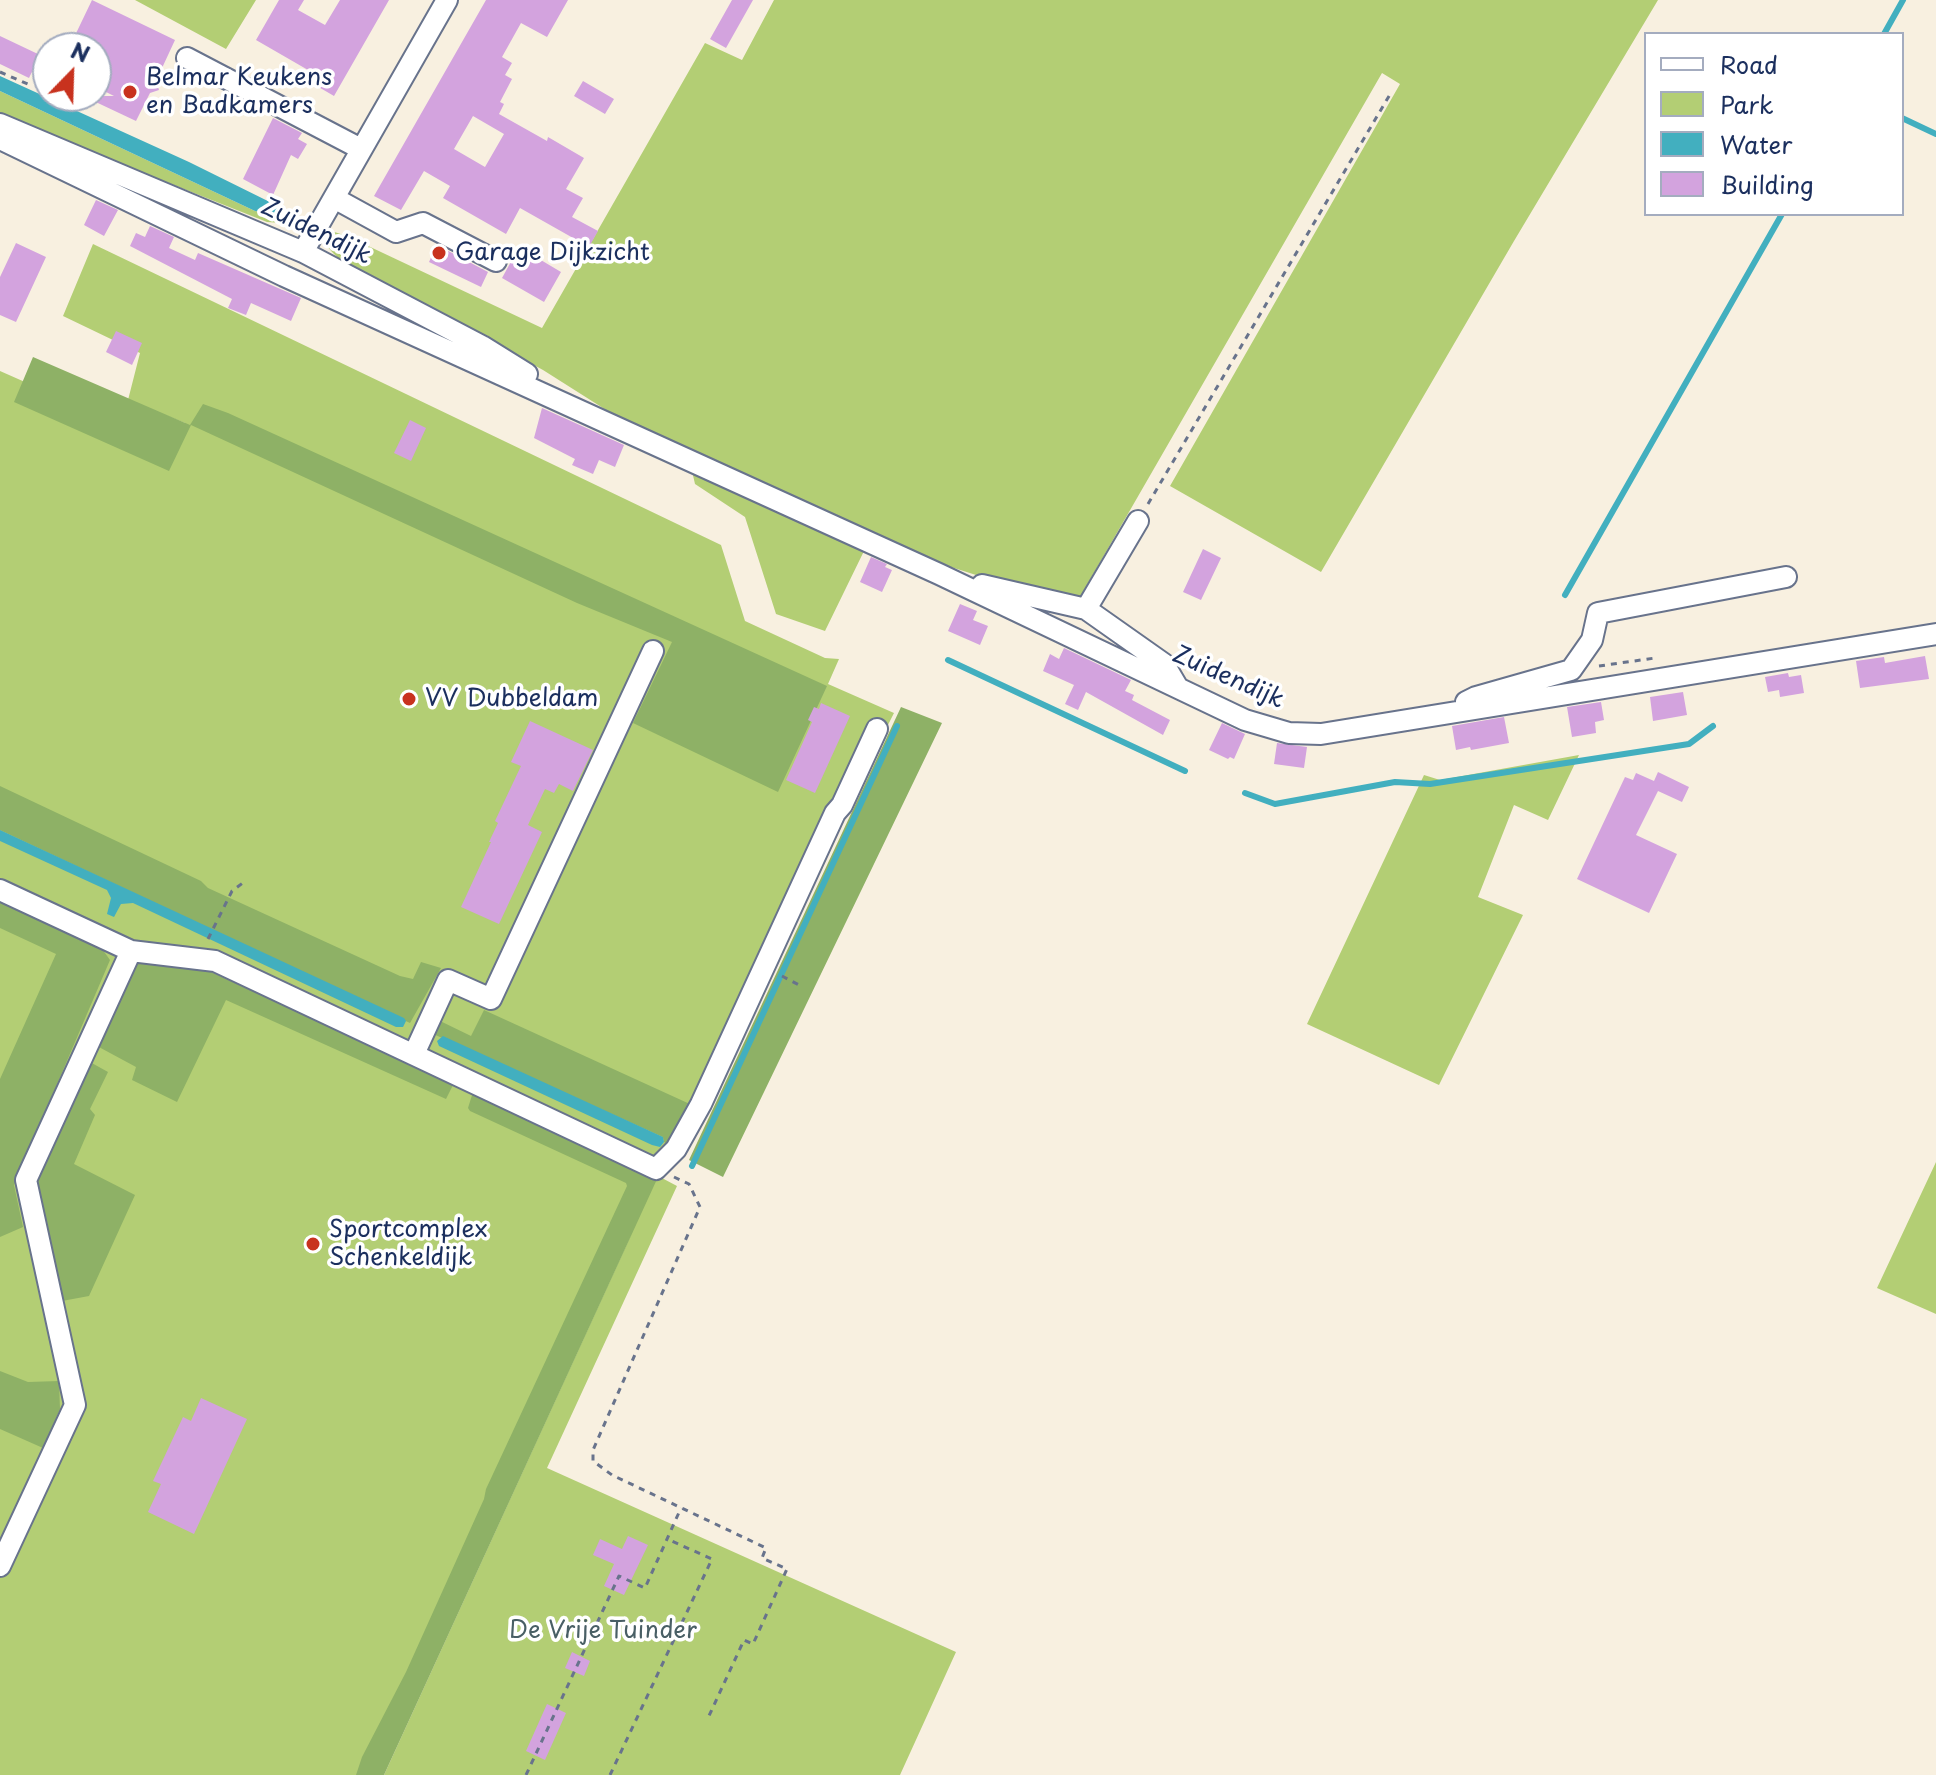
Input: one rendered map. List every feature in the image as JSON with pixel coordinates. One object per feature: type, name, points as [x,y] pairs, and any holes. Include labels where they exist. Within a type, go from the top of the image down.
[{"type":"street","points":[[303,252],[447,0]]},
{"type":"street","points":[[187,58],[361,149]]},
{"type":"street","name":"Zuidendijk","points":[[0,124],[303,252],[482,346],[595,417]]},
{"type":"street","name":"Zuidendijk","points":[[0,139],[284,276],[939,574],[1245,720],[1289,733],[1321,734],[1441,716],[1936,634]]},
{"type":"street","points":[[334,198],[396,232],[423,223],[496,261]]},
{"type":"street","points":[[1086,609],[1138,521]]},
{"type":"street","points":[[939,574],[1086,609],[1164,664],[1177,687]]},
{"type":"street","points":[[1441,716],[1476,697],[1571,670],[1592,640],[1598,613],[1786,577]]},
{"type":"street","points":[[414,1054],[448,980],[491,999],[653,651]]},
{"type":"street","points":[[0,890],[131,951],[215,961],[656,1169],[676,1149],[701,1104],[877,729]]},
{"type":"street","points":[[0,1566],[75,1405],[26,1180],[131,951]]},
{"type":"path","points":[[0,72],[30,85]]},
{"type":"path","points":[[1138,521],[1392,91]]},
{"type":"path","points":[[206,945],[232,891],[244,882]]},
{"type":"path","points":[[656,1169],[689,1184],[700,1207],[593,1450],[593,1461],[612,1475],[766,1548],[762,1558],[787,1569],[753,1644],[744,1640],[708,1718]]},
{"type":"path","points":[[526,1775],[619,1576],[645,1588],[681,1508]]},
{"type":"path","points":[[610,1775],[712,1559],[667,1539]]},
{"type":"green space","points":[[135,0],[256,0],[226,49]]},
{"type":"green space","points":[[774,0],[1658,0],[1321,572],[1170,486],[1400,84],[1382,73],[1080,597],[1067,604],[929,560],[614,415],[543,370],[340,260],[325,242],[325,229],[347,236],[542,328],[705,43],[742,60]]},
{"type":"green space","points":[[0,91],[32,106],[32,112],[45,112],[255,211],[292,218],[283,223],[267,222],[0,116]]},
{"type":"green space","name":"Sportcomplex Schenkeldijk","points":[[93,244],[721,545],[745,621],[825,658],[839,659],[828,684],[894,713],[660,1177],[677,1186],[547,1468],[956,1652],[900,1775],[384,1775],[631,1235],[358,1775],[0,1775],[0,371],[172,447],[185,423],[128,400],[140,353],[63,316]]},
{"type":"green space","points":[[33,357],[190,425],[203,404],[228,413],[827,686],[778,792],[633,723],[672,642],[577,603],[191,425],[169,471],[14,402]]},
{"type":"green space","points":[[692,471],[864,551],[825,631],[776,614],[745,517],[695,484]]},
{"type":"green space","points":[[901,707],[942,723],[723,1177],[689,1160]]},
{"type":"green space","points":[[1579,755],[1548,820],[1514,805],[1478,897],[1523,915],[1439,1085],[1307,1024],[1424,775],[1440,780]]},
{"type":"green space","points":[[0,786],[201,881],[208,888],[400,976],[413,979],[421,962],[441,968],[410,1023],[0,830]]},
{"type":"green space","points":[[0,899],[100,946],[110,960],[14,1185],[23,1227],[0,1237],[0,1079],[56,954],[0,928]]},
{"type":"green space","points":[[191,963],[454,1083],[446,1099],[226,1000],[177,1102],[132,1080],[136,1067],[97,1046],[137,964]]},
{"type":"green space","points":[[484,1010],[692,1105],[672,1146],[664,1142],[663,1137],[431,1033],[436,1019],[471,1036]]},
{"type":"green space","points":[[90,1062],[108,1072],[90,1109],[95,1115],[74,1164],[135,1195],[89,1296],[62,1301],[36,1186]]},
{"type":"green space","points":[[473,1092],[658,1177],[384,1775],[356,1775],[627,1186],[470,1111],[468,1108]]},
{"type":"green space","points":[[1936,1162],[1936,1314],[1877,1288]]},
{"type":"green space","points":[[0,1371],[28,1382],[59,1381],[60,1409],[43,1448],[0,1429]]},
{"type":"water","points":[[0,76],[32,91],[32,106],[0,91]]},
{"type":"water","points":[[45,112],[79,112],[288,211],[286,217],[255,211]]},
{"type":"water","points":[[0,830],[406,1021],[403,1027],[396,1027],[133,903],[121,904],[114,917],[107,914],[111,898],[107,890],[0,841]]},
{"type":"water","points":[[443,1036],[663,1137],[664,1142],[660,1147],[652,1145],[439,1046],[437,1041]]},
{"type":"building","points":[[92,0],[175,40],[156,81],[159,90],[150,93],[136,121],[112,110],[112,32],[77,32]]},
{"type":"building","points":[[279,0],[304,0],[298,10],[325,25],[340,0],[389,0],[334,96],[310,82],[314,76],[308,70],[256,40]]},
{"type":"building","points":[[486,0],[568,0],[547,37],[521,23],[502,57],[512,63],[505,75],[512,79],[500,102],[504,104],[499,114],[584,158],[566,189],[583,198],[572,217],[598,231],[589,247],[520,208],[506,234],[443,198],[450,186],[424,171],[401,210],[374,196]],"holes":[[[473,116],[504,134],[485,167],[454,149]]]},
{"type":"building","points":[[732,0],[753,0],[726,48],[710,39]]},
{"type":"building","points":[[0,36],[32,51],[29,78],[0,64]]},
{"type":"building","points":[[583,81],[614,99],[605,114],[574,96]]},
{"type":"building","points":[[273,118],[302,133],[298,139],[307,144],[298,159],[291,155],[273,195],[243,179]]},
{"type":"building","points":[[96,200],[118,210],[104,236],[84,225]]},
{"type":"building","points":[[150,226],[174,237],[169,248],[195,260],[198,253],[301,298],[291,321],[251,303],[246,315],[228,308],[232,299],[130,246],[136,233],[145,237]]},
{"type":"building","points":[[16,243],[46,257],[16,322],[0,315],[0,277]]},
{"type":"building","points":[[437,245],[488,272],[481,287],[429,262]]},
{"type":"building","points":[[519,247],[561,272],[544,302],[502,278]]},
{"type":"building","points":[[116,331],[142,343],[132,365],[106,352]]},
{"type":"building","points":[[542,408],[624,445],[615,467],[599,460],[593,474],[572,465],[575,459],[534,438]]},
{"type":"building","points":[[410,420],[426,428],[411,461],[394,453]]},
{"type":"building","points":[[1203,549],[1221,558],[1201,600],[1183,592]]},
{"type":"building","points":[[871,557],[887,564],[885,567],[892,570],[882,592],[860,582]]},
{"type":"building","points":[[960,604],[977,611],[973,620],[988,626],[980,645],[948,631]]},
{"type":"building","points":[[1064,648],[1131,680],[1125,691],[1134,695],[1132,700],[1170,720],[1163,735],[1086,692],[1078,710],[1065,704],[1074,685],[1043,671],[1050,654],[1059,659]]},
{"type":"building","points":[[1925,656],[1929,679],[1860,688],[1856,661],[1884,657],[1885,663]]},
{"type":"building","points":[[1788,673],[1789,677],[1801,675],[1804,693],[1780,697],[1779,690],[1768,692],[1765,677]]},
{"type":"building","points":[[1683,692],[1687,715],[1653,721],[1650,697]]},
{"type":"building","points":[[1601,702],[1604,720],[1595,722],[1596,733],[1572,737],[1567,707]]},
{"type":"building","points":[[821,703],[850,716],[815,793],[786,780],[812,722],[808,720],[814,707],[819,709]]},
{"type":"building","points":[[1504,717],[1509,743],[1456,750],[1452,726]]},
{"type":"building","points":[[530,721],[593,750],[573,791],[559,784],[554,793],[545,789],[528,825],[542,832],[499,924],[461,907],[521,766],[511,762]]},
{"type":"building","points":[[1222,723],[1245,734],[1234,759],[1209,750]]},
{"type":"building","points":[[1277,743],[1307,747],[1304,768],[1274,764]]},
{"type":"building","points":[[1658,772],[1689,787],[1682,802],[1658,791],[1636,835],[1677,854],[1649,913],[1577,879],[1625,777],[1633,780],[1636,773],[1654,781]]},
{"type":"building","points":[[201,1398],[247,1419],[194,1534],[148,1512],[161,1484],[153,1481],[183,1417],[191,1421]]},
{"type":"building","points":[[628,1536],[648,1545],[624,1595],[604,1586],[614,1564],[593,1555],[600,1539],[622,1549]]},
{"type":"building","points":[[572,1652],[590,1661],[584,1676],[565,1668]]},
{"type":"building","points":[[547,1704],[566,1713],[545,1760],[526,1751]]},
{"type":"waterway","points":[[1885,32],[1903,0]]},
{"type":"waterway","points":[[1904,119],[1936,134]]},
{"type":"waterway","points":[[1565,595],[1781,216]]},
{"type":"waterway","points":[[948,660],[1185,771]]},
{"type":"waterway","points":[[692,1166],[897,726]]},
{"type":"waterway","points":[[1245,793],[1275,804],[1395,782],[1430,784],[1689,744],[1713,726]]},
{"type":"place","name":"Belmar Keukens en Badkamers","points":[[130,92]]},
{"type":"place","name":"Garage Dijkzicht","points":[[439,253]]},
{"type":"place","name":"VV Dubbeldam","points":[[409,699]]},
{"type":"place","name":"Sportcomplex Schenkeldijk","points":[[313,1244]]},
{"type":"park label","name":"De Vrije Tuinder","points":[[603,1631]]}]
